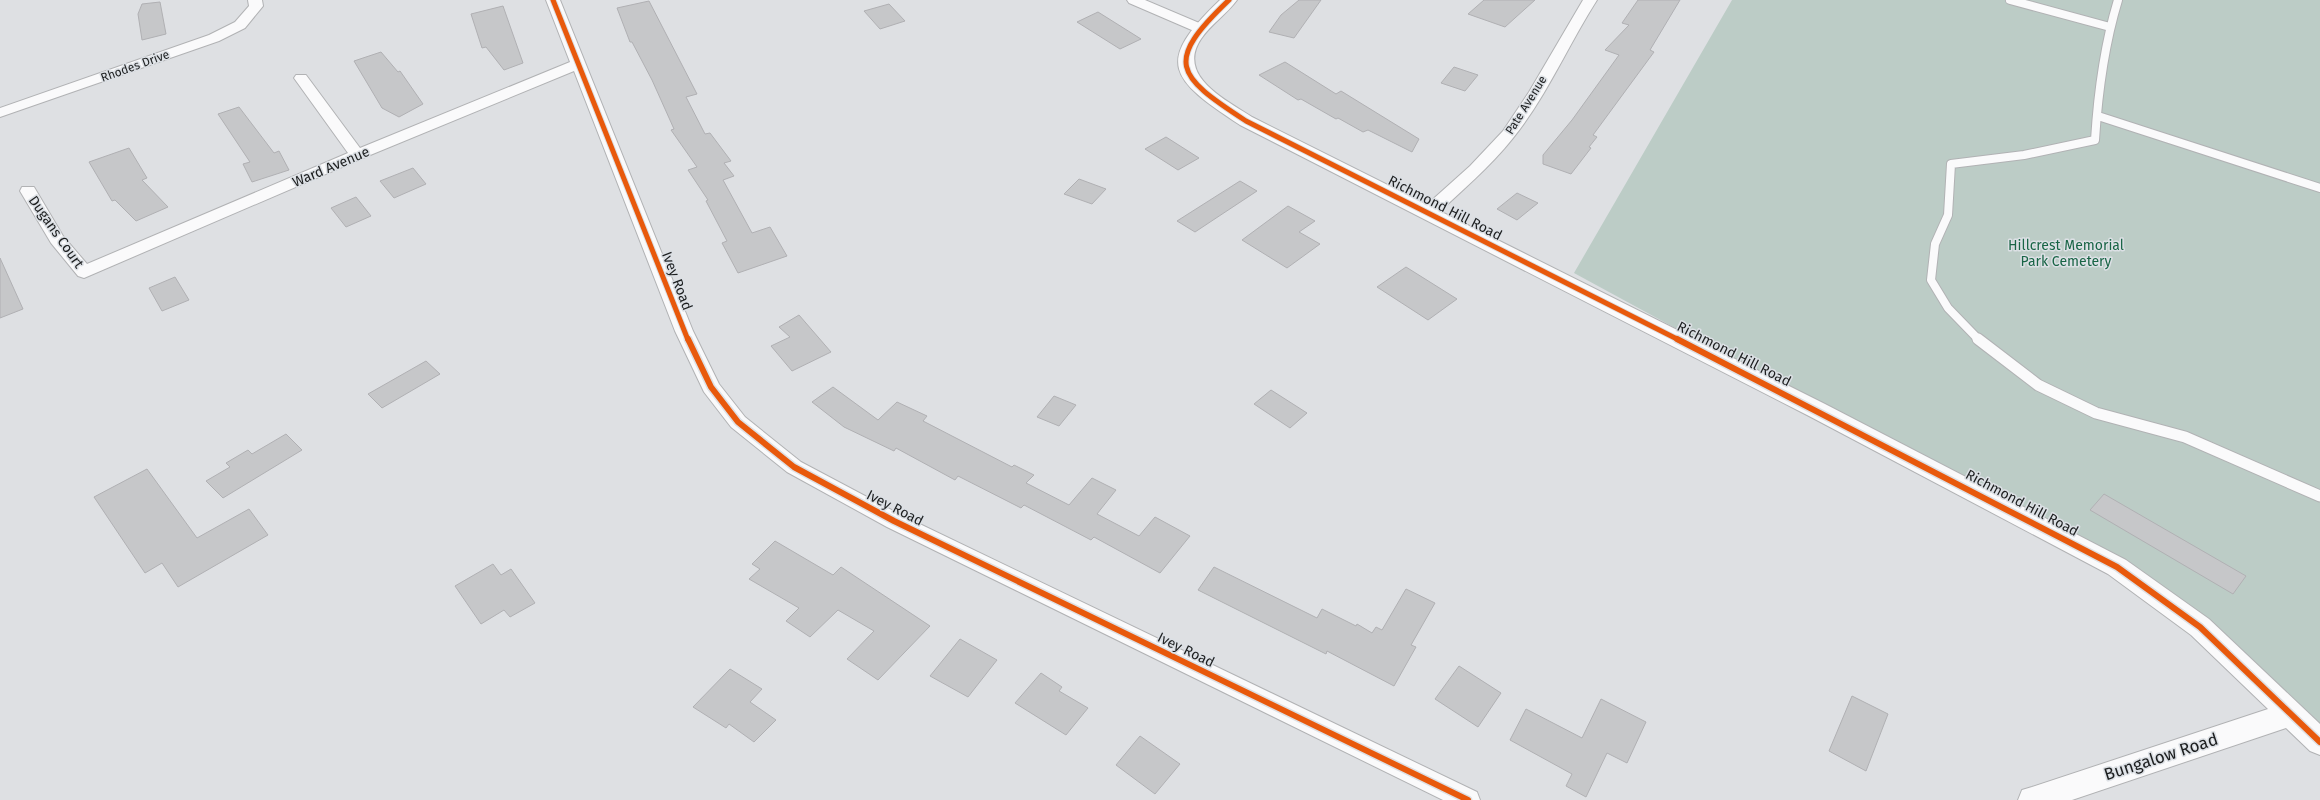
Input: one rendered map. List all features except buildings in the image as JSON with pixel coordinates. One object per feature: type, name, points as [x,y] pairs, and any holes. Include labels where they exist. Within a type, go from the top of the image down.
[{"type":"street","name":"Rhodes Drive","points":[[0,113],[214,38],[240,25],[256,6],[256,0]]},
{"type":"street","name":"Ivey Road","points":[[553,0],[699,367],[711,387],[738,422],[794,467],[894,521],[1468,800]]},
{"type":"street","points":[[1134,0],[1199,28]]},
{"type":"street","name":"Richmond Hill Road","points":[[1229,0],[1199,28],[1190,42],[1184,63],[1189,77],[1195,86],[1246,120],[1831,417],[2117,567],[2172,604],[2200,627],[2320,742]]},
{"type":"street","name":"Pate Avenue","points":[[1428,213],[1497,148],[1519,121],[1574,24],[1590,0]]},
{"type":"street","name":"Ward Avenue","points":[[84,272],[357,155],[578,64]]},
{"type":"street","points":[[301,78],[357,155]]},
{"type":"street","name":"Dugans Court","points":[[28,191],[57,239],[84,272]]},
{"type":"street","name":"Bungalow Road","points":[[2032,800],[2291,714]]},
{"type":"lane","points":[[2010,0],[2110,27]]},
{"type":"lane","points":[[2118,0],[2110,27],[2099,84],[2098,116],[2095,140],[2024,155],[1951,164],[1948,215],[1935,244],[1931,280],[1948,308],[1983,344],[2038,385],[2096,413],[2185,437],[2320,496]]},
{"type":"lane","points":[[2098,116],[2320,188]]},
{"type":"green space","name":"Hillcrest Memorial Park Cemetery","points":[[1732,0],[2320,0],[2320,745],[2200,627],[1993,501],[1574,273]]},
{"type":"cycle path","points":[[553,0],[684,331],[711,387],[738,422],[794,467],[894,521],[1468,800]]},
{"type":"cycle path","points":[[1229,0],[1207,21],[1193,38],[1186,53],[1186,67],[1192,79],[1204,92],[1222,106],[1246,121],[1817,410],[2117,567],[2172,605],[2200,627],[2320,742]]}]
